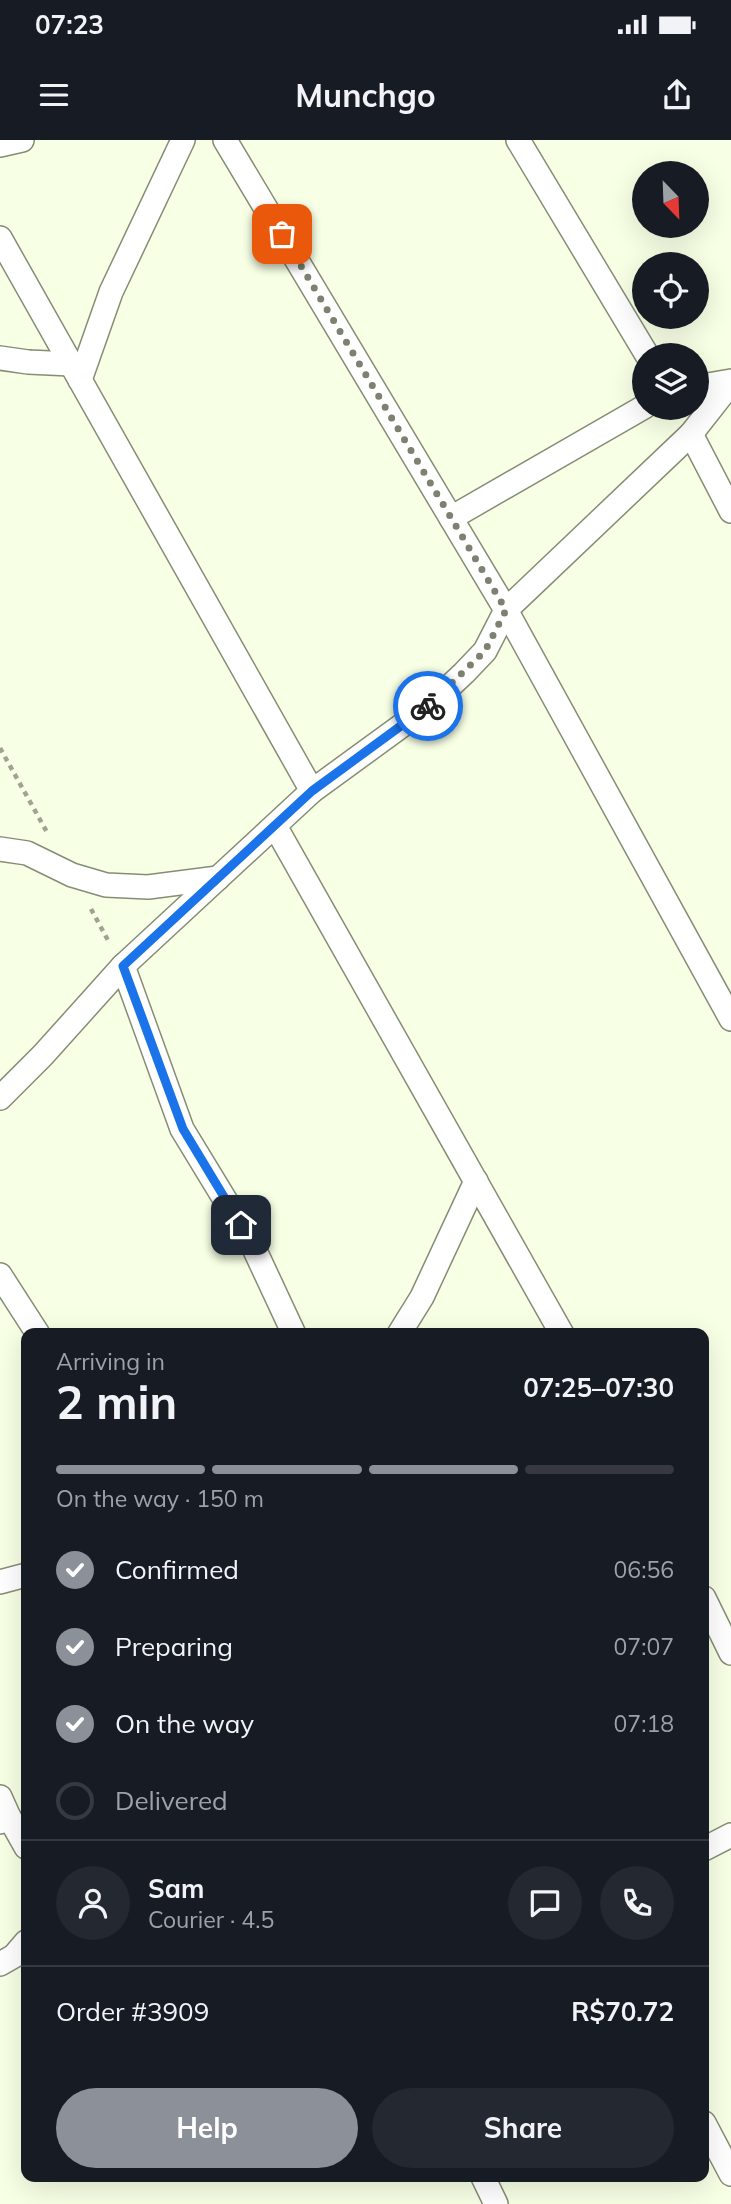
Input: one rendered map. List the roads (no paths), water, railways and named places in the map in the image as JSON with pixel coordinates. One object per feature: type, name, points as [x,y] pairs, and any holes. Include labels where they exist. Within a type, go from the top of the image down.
[{"type":"street","points":[[0,145],[22,140]]},
{"type":"street","points":[[75,372],[183,140]]},
{"type":"street","points":[[225,140],[506,610],[731,1019]]},
{"type":"street","points":[[518,140],[640,343]]},
{"type":"street","points":[[0,238],[312,791]]},
{"type":"street","points":[[0,358],[75,372]]},
{"type":"street","points":[[709,385],[731,382]]},
{"type":"street","points":[[0,1098],[43,1055],[123,966],[312,791],[430,705],[456,681],[485,651],[506,610],[691,434],[731,382]]},
{"type":"street","points":[[452,518],[632,414]]},
{"type":"street","points":[[691,434],[731,511]]},
{"type":"street","points":[[275,825],[559,1328]]},
{"type":"street","points":[[0,849],[27,853],[72,875],[106,885],[148,887],[218,878]]},
{"type":"street","points":[[123,966],[183,1129],[252,1244],[290,1328]]},
{"type":"street","points":[[403,1328],[422,1297],[476,1181]]},
{"type":"street","points":[[0,1275],[34,1328]]},
{"type":"street","points":[[0,1582],[21,1576]]},
{"type":"street","points":[[709,1608],[731,1653]]},
{"type":"street","points":[[3,1812],[21,1839]]},
{"type":"street","points":[[709,1846],[731,1835]]},
{"type":"street","points":[[0,1964],[14,1956],[21,1948]]},
{"type":"street","points":[[709,2132],[731,2174]]},
{"type":"street","points":[[485,2182],[496,2204]]}]
